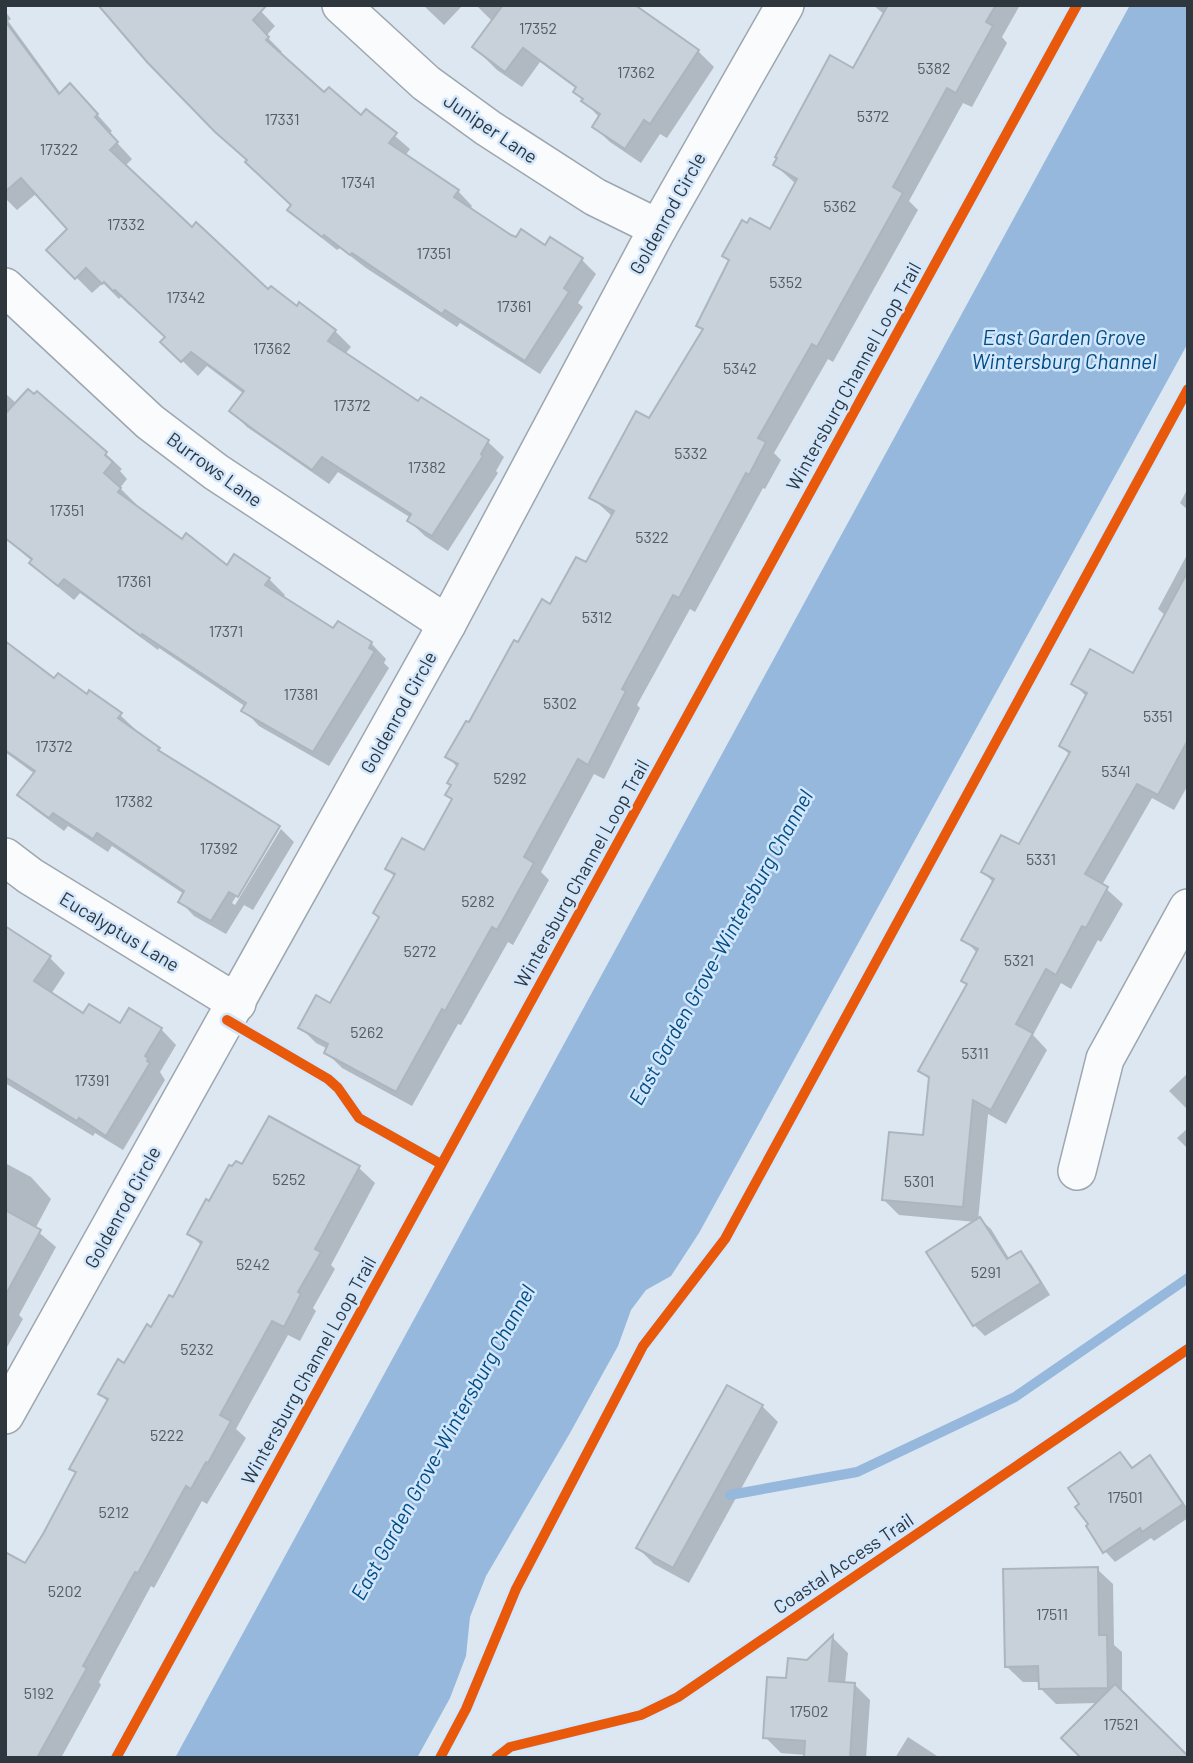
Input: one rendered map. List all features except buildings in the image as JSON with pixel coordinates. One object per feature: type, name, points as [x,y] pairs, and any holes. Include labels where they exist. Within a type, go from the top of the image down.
[{"type":"street","name":"Juniper Lane","points":[[341,5],[426,83],[488,128],[595,197],[658,228]]},
{"type":"street","name":"Goldenrod Circle","points":[[5,1415],[447,624],[658,228],[785,5]]},
{"type":"street","name":"Burrows Lane","points":[[5,287],[150,422],[216,472],[447,624]]},
{"type":"street","name":"Eucalyptus Lane","points":[[5,857],[30,876],[237,1003]]},
{"type":"street","points":[[1077,1171],[1105,1059],[1188,908]]},
{"type":"water","name":"East Garden Grove Wintersburg Channel","points":[[1130,5],[1188,5],[1188,343],[699,1233],[671,1276],[646,1290],[631,1310],[618,1346],[486,1576],[470,1617],[466,1656],[450,1698],[417,1758],[175,1758]]},
{"type":"waterway","points":[[730,1495],[857,1472],[1015,1397],[1188,1278]]},
{"type":"cycle path","name":"Wintersburg Channel Loop Trail","points":[[116,1758],[1077,5]]},
{"type":"cycle path","points":[[440,1758],[466,1709],[516,1589],[643,1346],[725,1239],[1188,389]]},
{"type":"cycle path","points":[[227,1020],[328,1079],[338,1088],[359,1118],[441,1164]]},
{"type":"cycle path","name":"Coastal Access Trail","points":[[496,1758],[510,1747],[641,1715],[678,1697],[1188,1349]]},
{"type":"water label","name":"East Garden Grove-Wintersburg Channel","points":[[720,947]]},
{"type":"water label","name":"East Garden Grove-Wintersburg Channel","points":[[442,1442]]}]
